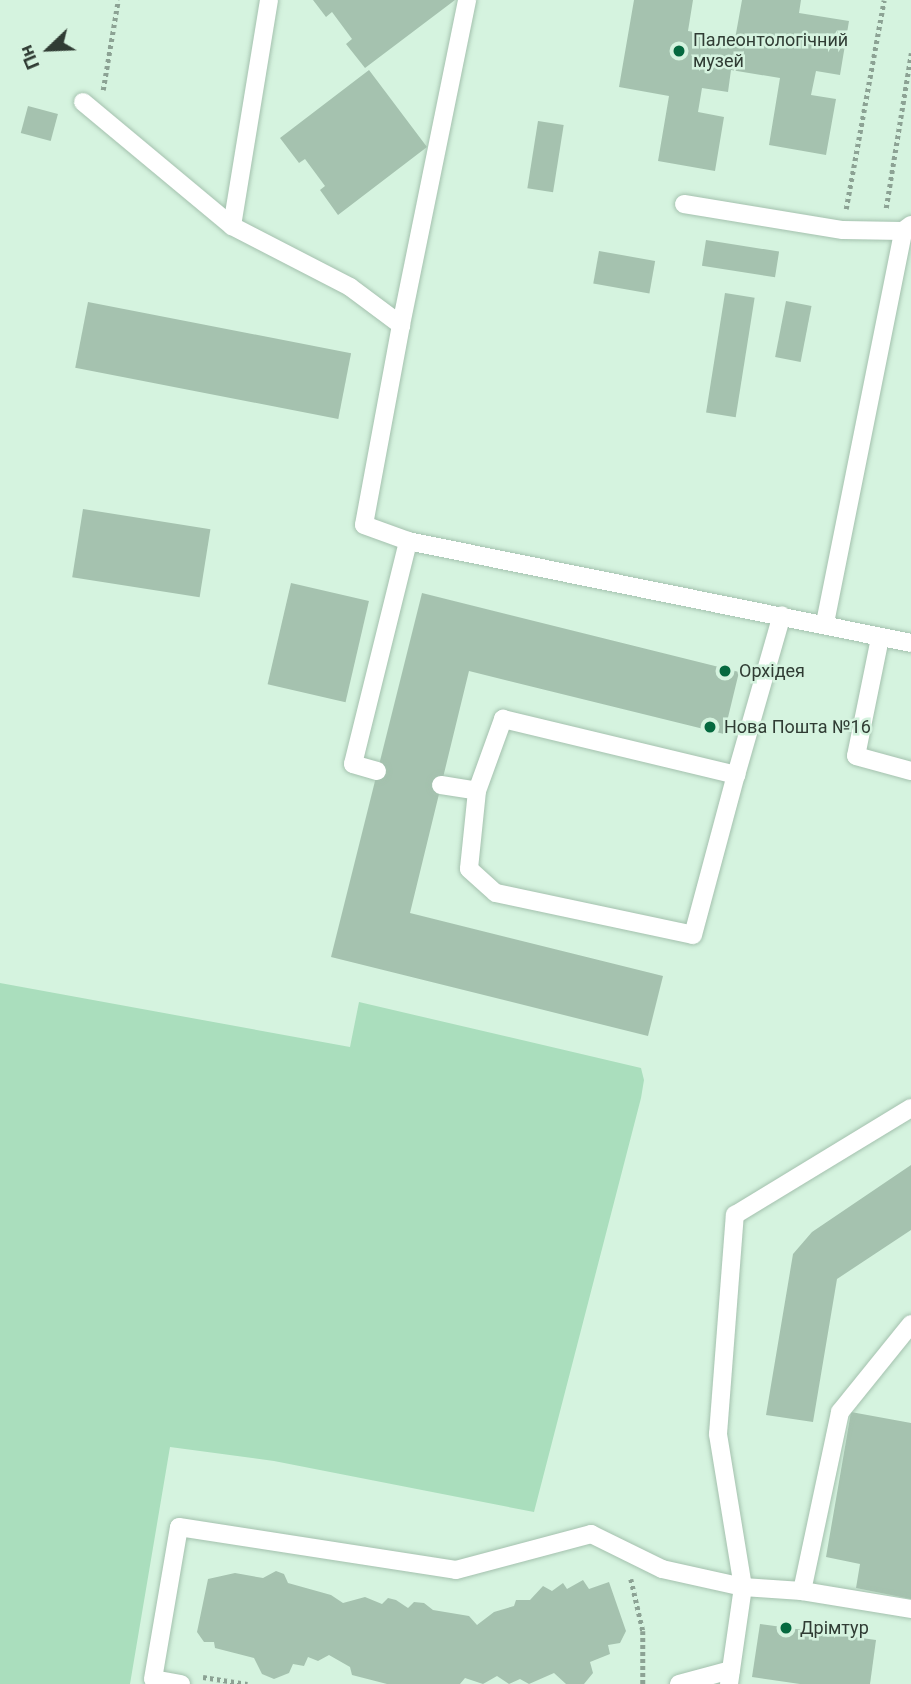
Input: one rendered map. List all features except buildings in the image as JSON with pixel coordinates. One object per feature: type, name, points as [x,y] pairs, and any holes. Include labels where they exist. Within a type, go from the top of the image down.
[{"type":"lane","points":[[232,226],[269,0]]},
{"type":"lane","points":[[467,0],[401,325],[364,525],[408,541],[825,623],[880,638],[911,643]]},
{"type":"lane","points":[[83,102],[232,226],[350,287],[401,325]]},
{"type":"lane","points":[[684,204],[843,230],[882,233],[907,228],[825,623]]},
{"type":"lane","points":[[377,771],[353,764],[408,541]]},
{"type":"lane","points":[[736,775],[502,719],[477,791],[469,869],[496,893],[701,931],[736,775],[782,615]]},
{"type":"lane","points":[[880,638],[856,756],[911,771]]},
{"type":"lane","points":[[736,775],[744,798]]},
{"type":"lane","points":[[441,785],[477,791]]},
{"type":"lane","points":[[679,1684],[730,1677],[743,1587],[718,1434],[735,1216],[911,1108]]},
{"type":"lane","points":[[802,1591],[840,1412],[911,1324]]},
{"type":"lane","points":[[185,1679],[153,1679],[179,1527],[456,1570],[591,1534],[662,1569],[743,1587],[802,1591],[911,1609]]},
{"type":"path","points":[[99,115],[118,0]]},
{"type":"path","points":[[843,230],[884,0]]},
{"type":"path","points":[[882,233],[911,53]]},
{"type":"path","points":[[626,1573],[641,1610],[643,1684]]},
{"type":"path","points":[[185,1679],[247,1684]]},
{"type":"green space","points":[[0,983],[350,1047],[359,1002],[641,1068],[644,1080],[641,1098],[534,1512],[274,1461],[170,1447],[130,1684],[0,1684]]},
{"type":"place","name":"Палеонтологічний музей","points":[[679,51]]},
{"type":"place","name":"Орхідея","points":[[725,671]]},
{"type":"place","name":"Нова Пошта №16","points":[[710,727]]},
{"type":"place","name":"Дрімтур","points":[[786,1628]]}]
